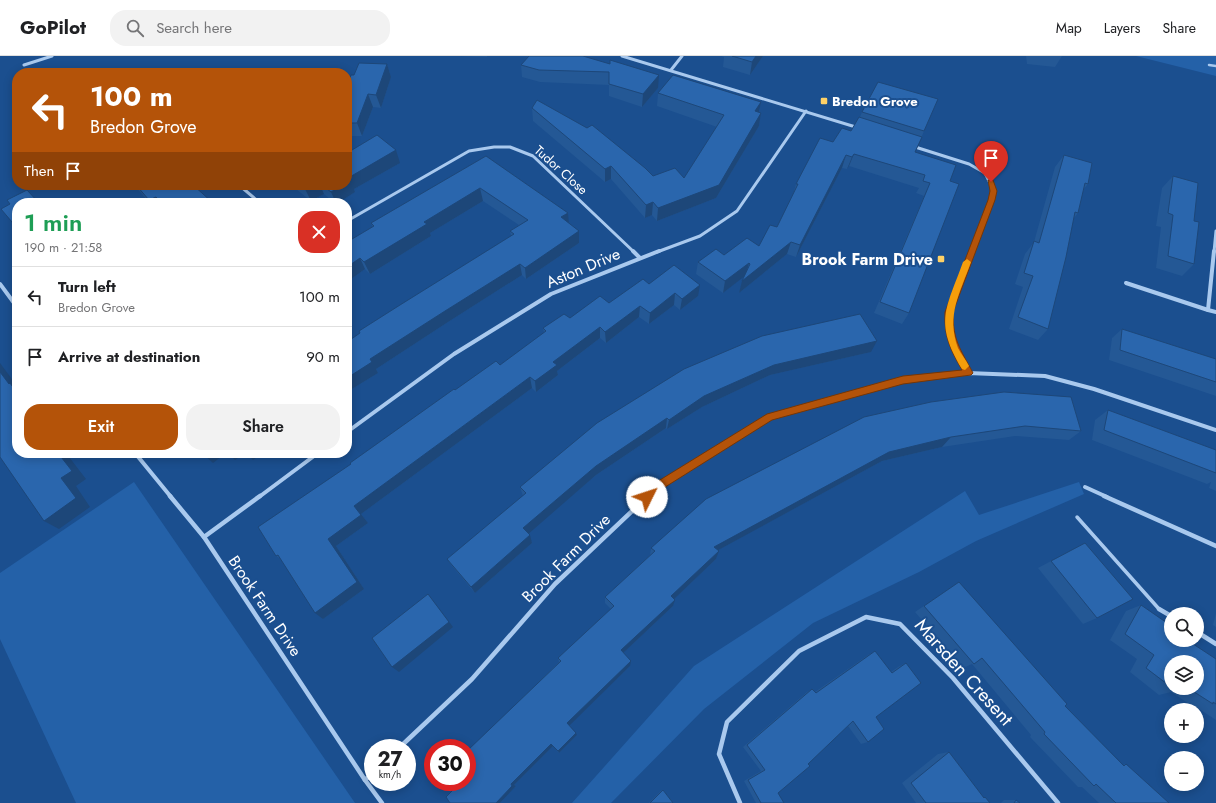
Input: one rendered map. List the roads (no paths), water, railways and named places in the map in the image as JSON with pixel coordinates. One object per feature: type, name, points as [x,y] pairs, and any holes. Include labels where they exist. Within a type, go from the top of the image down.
[{"type":"street","points":[[24,65],[52,56]]},
{"type":"street","points":[[622,56],[865,130]]},
{"type":"street","points":[[671,70],[682,56]]},
{"type":"street","name":"Aston Drive","points":[[352,428],[454,354],[551,294],[640,258],[700,236],[737,211],[806,111]]},
{"type":"street","points":[[910,145],[969,164],[985,173],[994,191],[949,312],[949,331],[955,350],[968,373]]},
{"type":"street","name":"Tudor Close","points":[[352,218],[469,151],[486,147],[506,146],[523,149],[533,156],[640,258]]},
{"type":"street","points":[[245,190],[254,198]]},
{"type":"street","points":[[1208,310],[1211,267],[1216,231]]},
{"type":"street","points":[[1126,283],[1216,312]]},
{"type":"street","points":[[0,284],[12,300]]},
{"type":"street","name":"Brook Farm Drive","points":[[409,739],[472,679],[555,584],[658,486],[770,417],[903,380],[968,373],[1045,376],[1094,389],[1216,430]]},
{"type":"street","name":"Brook Farm Drive","points":[[139,458],[204,537],[364,777]]},
{"type":"street","points":[[204,537],[311,458]]},
{"type":"street","points":[[1085,487],[1216,546]]},
{"type":"street","points":[[1159,609],[1164,612]]},
{"type":"street","name":"Marsden Cresent","points":[[740,803],[719,754],[727,722],[799,651],[866,617],[900,624],[953,678],[1058,803]]},
{"type":"street","points":[[1204,636],[1216,644]]},
{"type":"street","name":"Brook Farm Drive","points":[[374,791],[382,803]]},
{"type":"lane","points":[[1209,65],[1216,66]]},
{"type":"lane","points":[[1077,517],[1159,609]]},
{"type":"place","name":"Bredon Grove","points":[[824,101]]},
{"type":"place","name":"Brook Farm Drive","points":[[941,259]]}]
